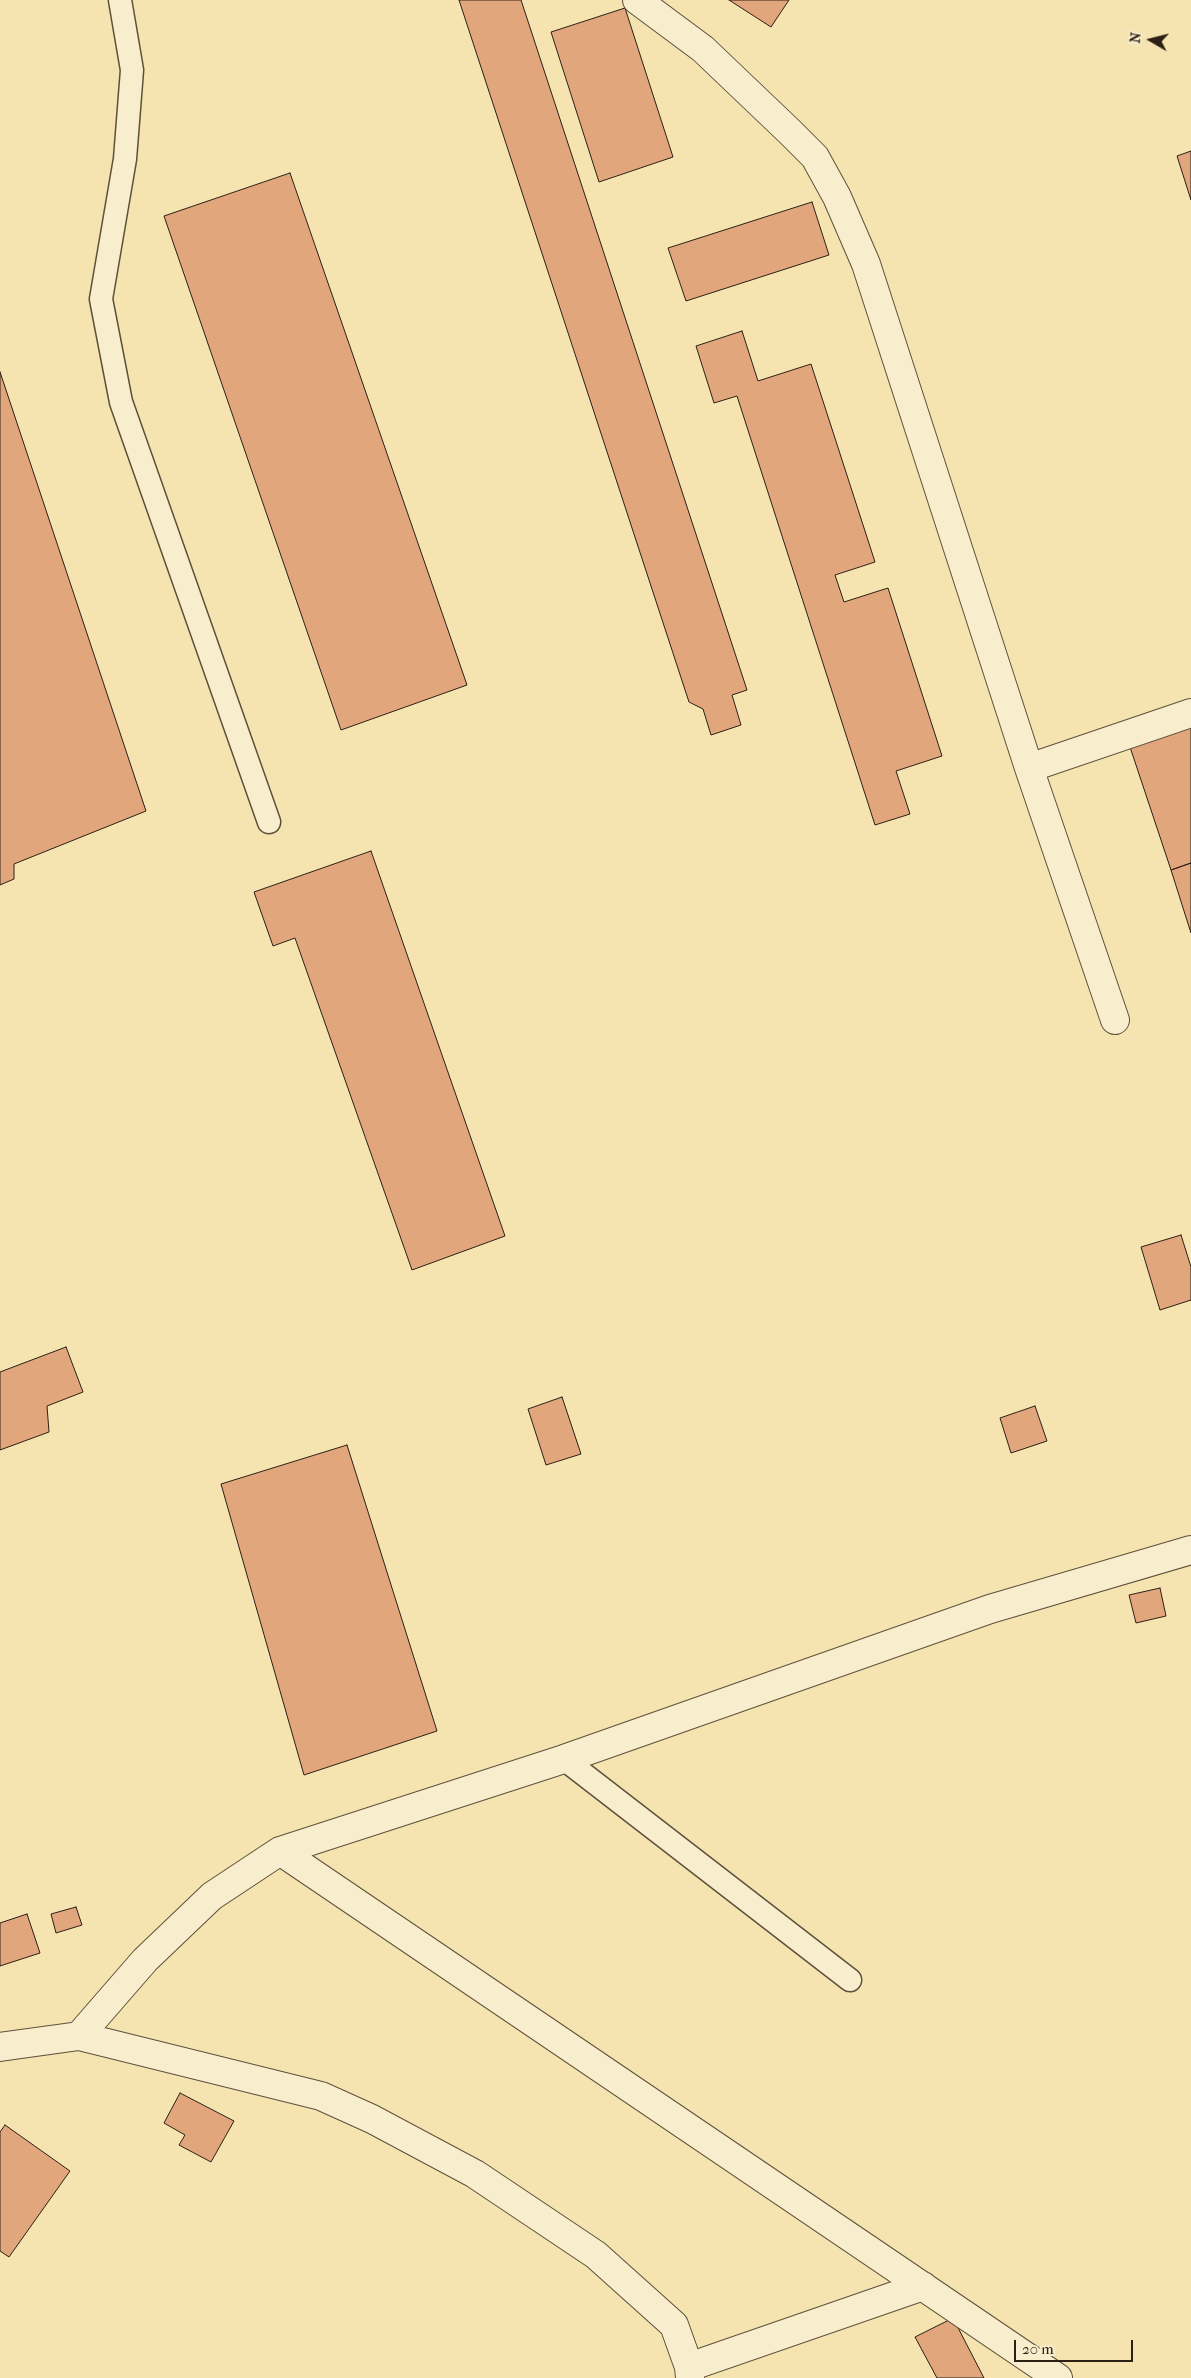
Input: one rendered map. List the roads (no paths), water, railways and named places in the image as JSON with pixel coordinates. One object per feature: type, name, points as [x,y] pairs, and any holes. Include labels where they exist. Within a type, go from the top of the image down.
[{"type":"street","points":[[637,0],[702,48],[790,132],[815,157],[837,197],[866,264],[1029,768],[1115,1020]]},
{"type":"street","points":[[1029,768],[1191,713]]},
{"type":"street","points":[[79,2036],[145,1960],[212,1896],[280,1851],[564,1759],[990,1609],[1191,1550]]},
{"type":"street","points":[[280,1851],[1058,2378]]},
{"type":"street","points":[[0,2047],[79,2036],[321,2096],[372,2119],[475,2174],[604,2262],[674,2325],[689,2372],[922,2286]]},
{"type":"lane","points":[[120,0],[132,70],[125,159],[101,299],[121,402],[269,822]]},
{"type":"lane","points":[[564,1759],[850,1980]]}]
